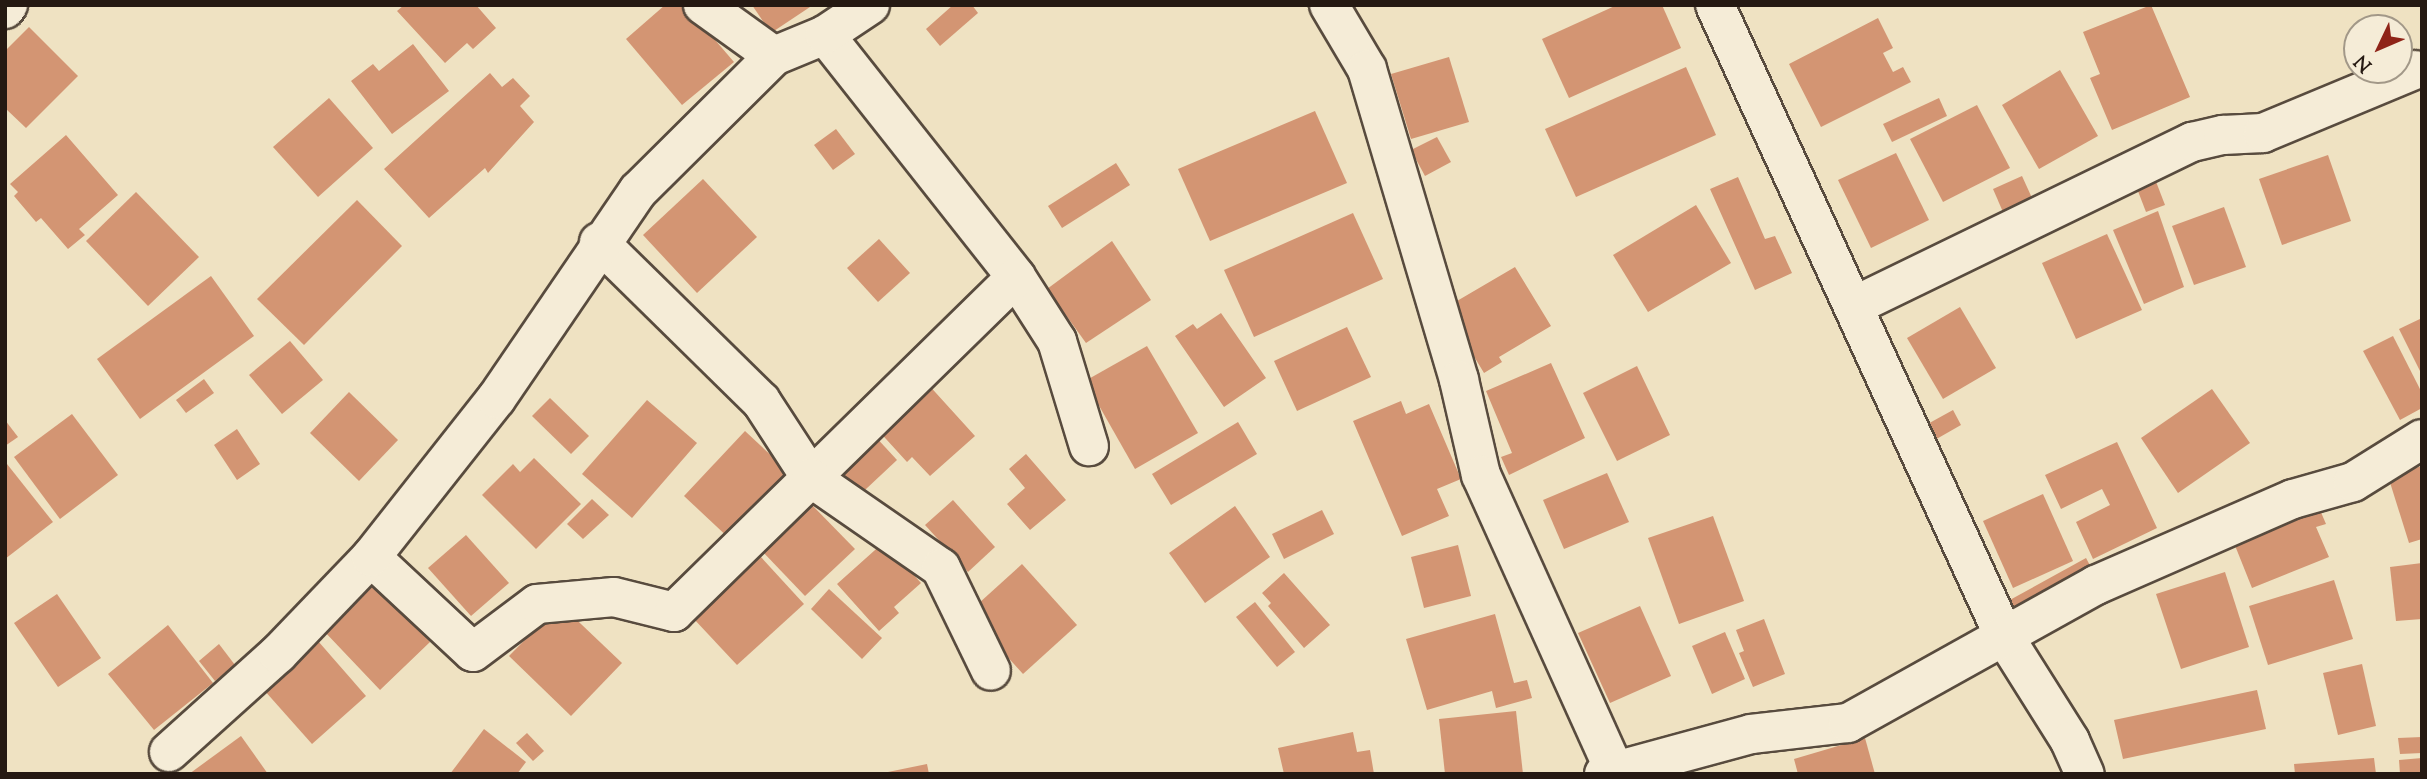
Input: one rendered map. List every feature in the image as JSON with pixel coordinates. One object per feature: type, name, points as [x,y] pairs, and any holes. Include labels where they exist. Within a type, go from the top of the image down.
[{"type":"street","points":[[703,5],[774,56]]},
{"type":"street","points":[[169,752],[278,654],[371,557],[496,399],[599,242],[638,191],[774,56],[825,36],[870,5]]},
{"type":"street","points":[[1329,5],[1367,69],[1460,380],[1481,475],[1573,689],[1604,741],[1609,772],[1751,734],[1848,723],[2096,585],[2293,499],[2353,482],[2422,439]]},
{"type":"street","points":[[1715,5],[1796,190],[1854,306],[2004,636],[2070,741],[2085,774]]},
{"type":"street","points":[[825,36],[1016,277],[1057,341],[1089,446]]},
{"type":"street","points":[[1854,306],[2192,142],[2263,133],[2414,70]]},
{"type":"street","points":[[599,242],[761,401],[811,478],[941,568],[991,671]]},
{"type":"street","points":[[371,557],[473,652],[537,604],[614,597],[674,612],[1016,277]]},
{"type":"building","points":[[404,5],[476,5],[496,28],[473,49],[467,43],[445,63],[397,11]]},
{"type":"building","points":[[665,5],[685,5],[734,62],[682,105],[626,39]]},
{"type":"building","points":[[752,5],[813,5],[771,33]]},
{"type":"building","points":[[953,5],[972,5],[978,13],[940,46],[926,29]]},
{"type":"building","points":[[1617,5],[1662,5],[1681,48],[1569,98],[1542,39]]},
{"type":"building","points":[[2151,5],[2190,97],[2112,130],[2090,78],[2100,74],[2083,32]]},
{"type":"building","points":[[1878,18],[1893,48],[1883,53],[1893,72],[1903,67],[1911,82],[1821,127],[1789,64]]},
{"type":"building","points":[[29,27],[78,76],[26,128],[5,108],[5,51]]},
{"type":"building","points":[[413,44],[449,91],[392,134],[351,81],[373,64],[379,71]]},
{"type":"building","points":[[1449,57],[1469,122],[1411,139],[1391,74]]},
{"type":"building","points":[[1686,67],[1716,135],[1576,197],[1545,129]]},
{"type":"building","points":[[2060,70],[2098,136],[2039,169],[2002,105]]},
{"type":"building","points":[[490,73],[502,87],[513,78],[530,96],[520,106],[534,122],[488,173],[485,168],[429,218],[384,169]]},
{"type":"building","points":[[329,98],[373,148],[318,197],[273,147]]},
{"type":"building","points":[[1939,98],[1947,116],[1892,142],[1883,124]]},
{"type":"building","points":[[1977,105],[2010,168],[1943,202],[1910,139]]},
{"type":"building","points":[[1315,111],[1347,183],[1210,241],[1178,169]]},
{"type":"building","points":[[836,129],[855,154],[833,170],[814,145]]},
{"type":"building","points":[[66,135],[118,195],[79,229],[85,235],[68,249],[41,218],[36,222],[14,196],[18,192],[10,184]]},
{"type":"building","points":[[1437,137],[1451,162],[1425,176],[1411,150]]},
{"type":"building","points":[[1896,153],[1929,220],[1871,248],[1838,180]]},
{"type":"building","points":[[2328,155],[2351,221],[2282,245],[2259,179]]},
{"type":"building","points":[[1116,163],[1130,185],[1062,228],[1048,206]]},
{"type":"building","points":[[2022,176],[2032,198],[2003,212],[1993,189]]},
{"type":"building","points":[[1738,177],[1765,239],[1775,236],[1792,273],[1755,290],[1710,189]]},
{"type":"building","points":[[703,179],[757,237],[697,293],[643,235]]},
{"type":"building","points":[[2155,179],[2165,205],[2146,212],[2136,186]]},
{"type":"building","points":[[136,192],[199,257],[148,306],[86,241]]},
{"type":"building","points":[[357,200],[402,246],[304,345],[257,299]]},
{"type":"building","points":[[1696,205],[1731,263],[1648,312],[1613,255]]},
{"type":"building","points":[[2224,207],[2246,267],[2194,285],[2172,226]]},
{"type":"building","points":[[2158,211],[2184,287],[2144,304],[2113,230]]},
{"type":"building","points":[[1353,213],[1383,279],[1254,337],[1224,270]]},
{"type":"building","points":[[2107,234],[2142,310],[2076,339],[2042,263]]},
{"type":"building","points":[[879,239],[910,273],[878,302],[847,268]]},
{"type":"building","points":[[1112,241],[1151,300],[1086,343],[1047,289]]},
{"type":"building","points":[[1515,267],[1551,326],[1499,357],[1502,362],[1484,373],[1445,308]]},
{"type":"building","points":[[211,276],[254,336],[140,419],[97,359]]},
{"type":"building","points":[[1960,307],[1996,368],[1943,399],[1907,338]]},
{"type":"building","points":[[1221,313],[1266,378],[1224,407],[1175,336],[1193,324],[1197,329]]},
{"type":"building","points":[[2422,318],[2422,375],[2399,329]]},
{"type":"building","points":[[1347,327],[1371,377],[1297,411],[1274,361]]},
{"type":"building","points":[[2393,336],[2422,393],[2422,408],[2400,420],[2363,351]]},
{"type":"building","points":[[290,341],[323,380],[282,414],[249,375]]},
{"type":"building","points":[[1147,346],[1198,433],[1135,469],[1085,381]]},
{"type":"building","points":[[1551,363],[1585,438],[1509,475],[1501,457],[1512,453],[1486,391]]},
{"type":"building","points":[[1637,366],[1670,435],[1617,461],[1583,393]]},
{"type":"building","points":[[204,379],[214,393],[186,413],[176,400]]},
{"type":"building","points":[[926,382],[975,436],[930,476],[912,457],[907,462],[876,428]]},
{"type":"building","points":[[2212,389],[2250,443],[2178,493],[2141,438]]},
{"type":"building","points":[[349,392],[398,440],[359,481],[310,433]]},
{"type":"building","points":[[550,398],[589,436],[571,454],[532,416]]},
{"type":"building","points":[[647,400],[697,443],[632,518],[582,474]]},
{"type":"building","points":[[1401,401],[1406,414],[1429,404],[1461,479],[1437,489],[1449,516],[1402,536],[1353,421]]},
{"type":"building","points":[[1953,410],[1961,425],[1933,441],[1924,426]]},
{"type":"building","points":[[72,414],[118,475],[60,519],[14,457]]},
{"type":"building","points":[[5,420],[18,437],[5,446]]},
{"type":"building","points":[[1238,422],[1257,454],[1171,505],[1152,474]]},
{"type":"building","points":[[237,429],[260,464],[237,480],[214,445]]},
{"type":"building","points":[[745,431],[793,476],[732,541],[684,496]]},
{"type":"building","points":[[873,434],[897,460],[850,504],[826,478]]},
{"type":"building","points":[[2117,442],[2157,528],[2093,559],[2076,522],[2110,505],[2102,489],[2061,509],[2045,475]]},
{"type":"building","points":[[1026,454],[1066,500],[1030,530],[1007,504],[1025,488],[1009,469]]},
{"type":"building","points":[[534,458],[581,504],[536,549],[482,495],[513,464],[520,472]]},
{"type":"building","points":[[7,464],[53,522],[5,559],[5,465]]},
{"type":"building","points":[[2422,466],[2422,539],[2409,543],[2388,476]]},
{"type":"building","points":[[1607,473],[1629,522],[1564,549],[1543,500]]},
{"type":"building","points":[[2043,494],[2073,561],[2013,588],[1983,521]]},
{"type":"building","points":[[592,499],[609,515],[583,539],[567,524]]},
{"type":"building","points":[[953,500],[995,547],[968,572],[925,525]]},
{"type":"building","points":[[2317,503],[2326,524],[2316,527],[2329,557],[2252,588],[2232,538]]},
{"type":"building","points":[[811,504],[855,549],[805,596],[762,551]]},
{"type":"building","points":[[1235,506],[1270,557],[1205,603],[1169,553]]},
{"type":"building","points":[[1322,510],[1334,534],[1284,559],[1272,534]]},
{"type":"building","points":[[1713,516],[1744,601],[1679,624],[1648,538]]},
{"type":"building","points":[[466,535],[509,583],[471,616],[428,568]]},
{"type":"building","points":[[884,542],[921,583],[894,607],[899,613],[879,631],[837,584]]},
{"type":"building","points":[[1458,545],[1471,596],[1424,608],[1411,557]]},
{"type":"building","points":[[760,556],[804,604],[737,665],[693,618]]},
{"type":"building","points":[[2086,558],[2093,571],[2016,615],[2008,601]]},
{"type":"building","points":[[2422,563],[2422,619],[2396,621],[2390,567]]},
{"type":"building","points":[[1022,564],[1077,625],[1023,674],[968,613]]},
{"type":"building","points":[[2225,572],[2249,647],[2181,669],[2156,594]]},
{"type":"building","points":[[1284,573],[1330,625],[1304,648],[1268,606],[1271,603],[1262,593]]},
{"type":"building","points":[[2334,580],[2353,639],[2268,665],[2249,606]]},
{"type":"building","points":[[374,582],[417,611],[409,619],[430,642],[380,690],[323,630]]},
{"type":"building","points":[[829,589],[882,638],[862,659],[811,609]]},
{"type":"building","points":[[57,594],[101,658],[58,687],[14,623]]},
{"type":"building","points":[[1255,602],[1295,652],[1277,667],[1236,617]]},
{"type":"building","points":[[560,604],[622,663],[571,716],[509,656]]},
{"type":"building","points":[[1640,606],[1671,676],[1610,703],[1578,633]]},
{"type":"building","points":[[1495,614],[1514,683],[1527,680],[1532,698],[1496,708],[1492,691],[1427,710],[1406,639]]},
{"type":"building","points":[[1764,619],[1785,674],[1753,687],[1739,653],[1744,651],[1736,630]]},
{"type":"building","points":[[168,625],[213,683],[154,730],[108,674]]},
{"type":"building","points":[[1725,632],[1745,679],[1712,694],[1692,646]]},
{"type":"building","points":[[318,641],[366,696],[312,744],[264,690]]},
{"type":"building","points":[[219,644],[235,665],[215,681],[199,661]]},
{"type":"building","points":[[2362,664],[2376,726],[2338,735],[2323,673]]},
{"type":"building","points":[[2257,690],[2266,729],[2123,759],[2114,720]]},
{"type":"building","points":[[1516,711],[1523,774],[1445,774],[1439,719]]},
{"type":"building","points":[[484,729],[526,762],[517,774],[450,774]]},
{"type":"building","points":[[1353,732],[1357,752],[1370,750],[1374,774],[1284,774],[1278,748]]},
{"type":"building","points":[[527,733],[544,751],[533,761],[516,743]]},
{"type":"building","points":[[241,736],[268,774],[189,774]]},
{"type":"building","points":[[2422,737],[2422,753],[2400,754],[2398,738]]},
{"type":"building","points":[[1865,738],[1875,774],[1798,774],[1794,759]]},
{"type":"building","points":[[2374,758],[2376,774],[2295,774],[2294,764]]},
{"type":"building","points":[[2422,758],[2422,774],[2400,774],[2399,760]]},
{"type":"building","points":[[927,764],[929,774],[883,774],[883,773]]}]
